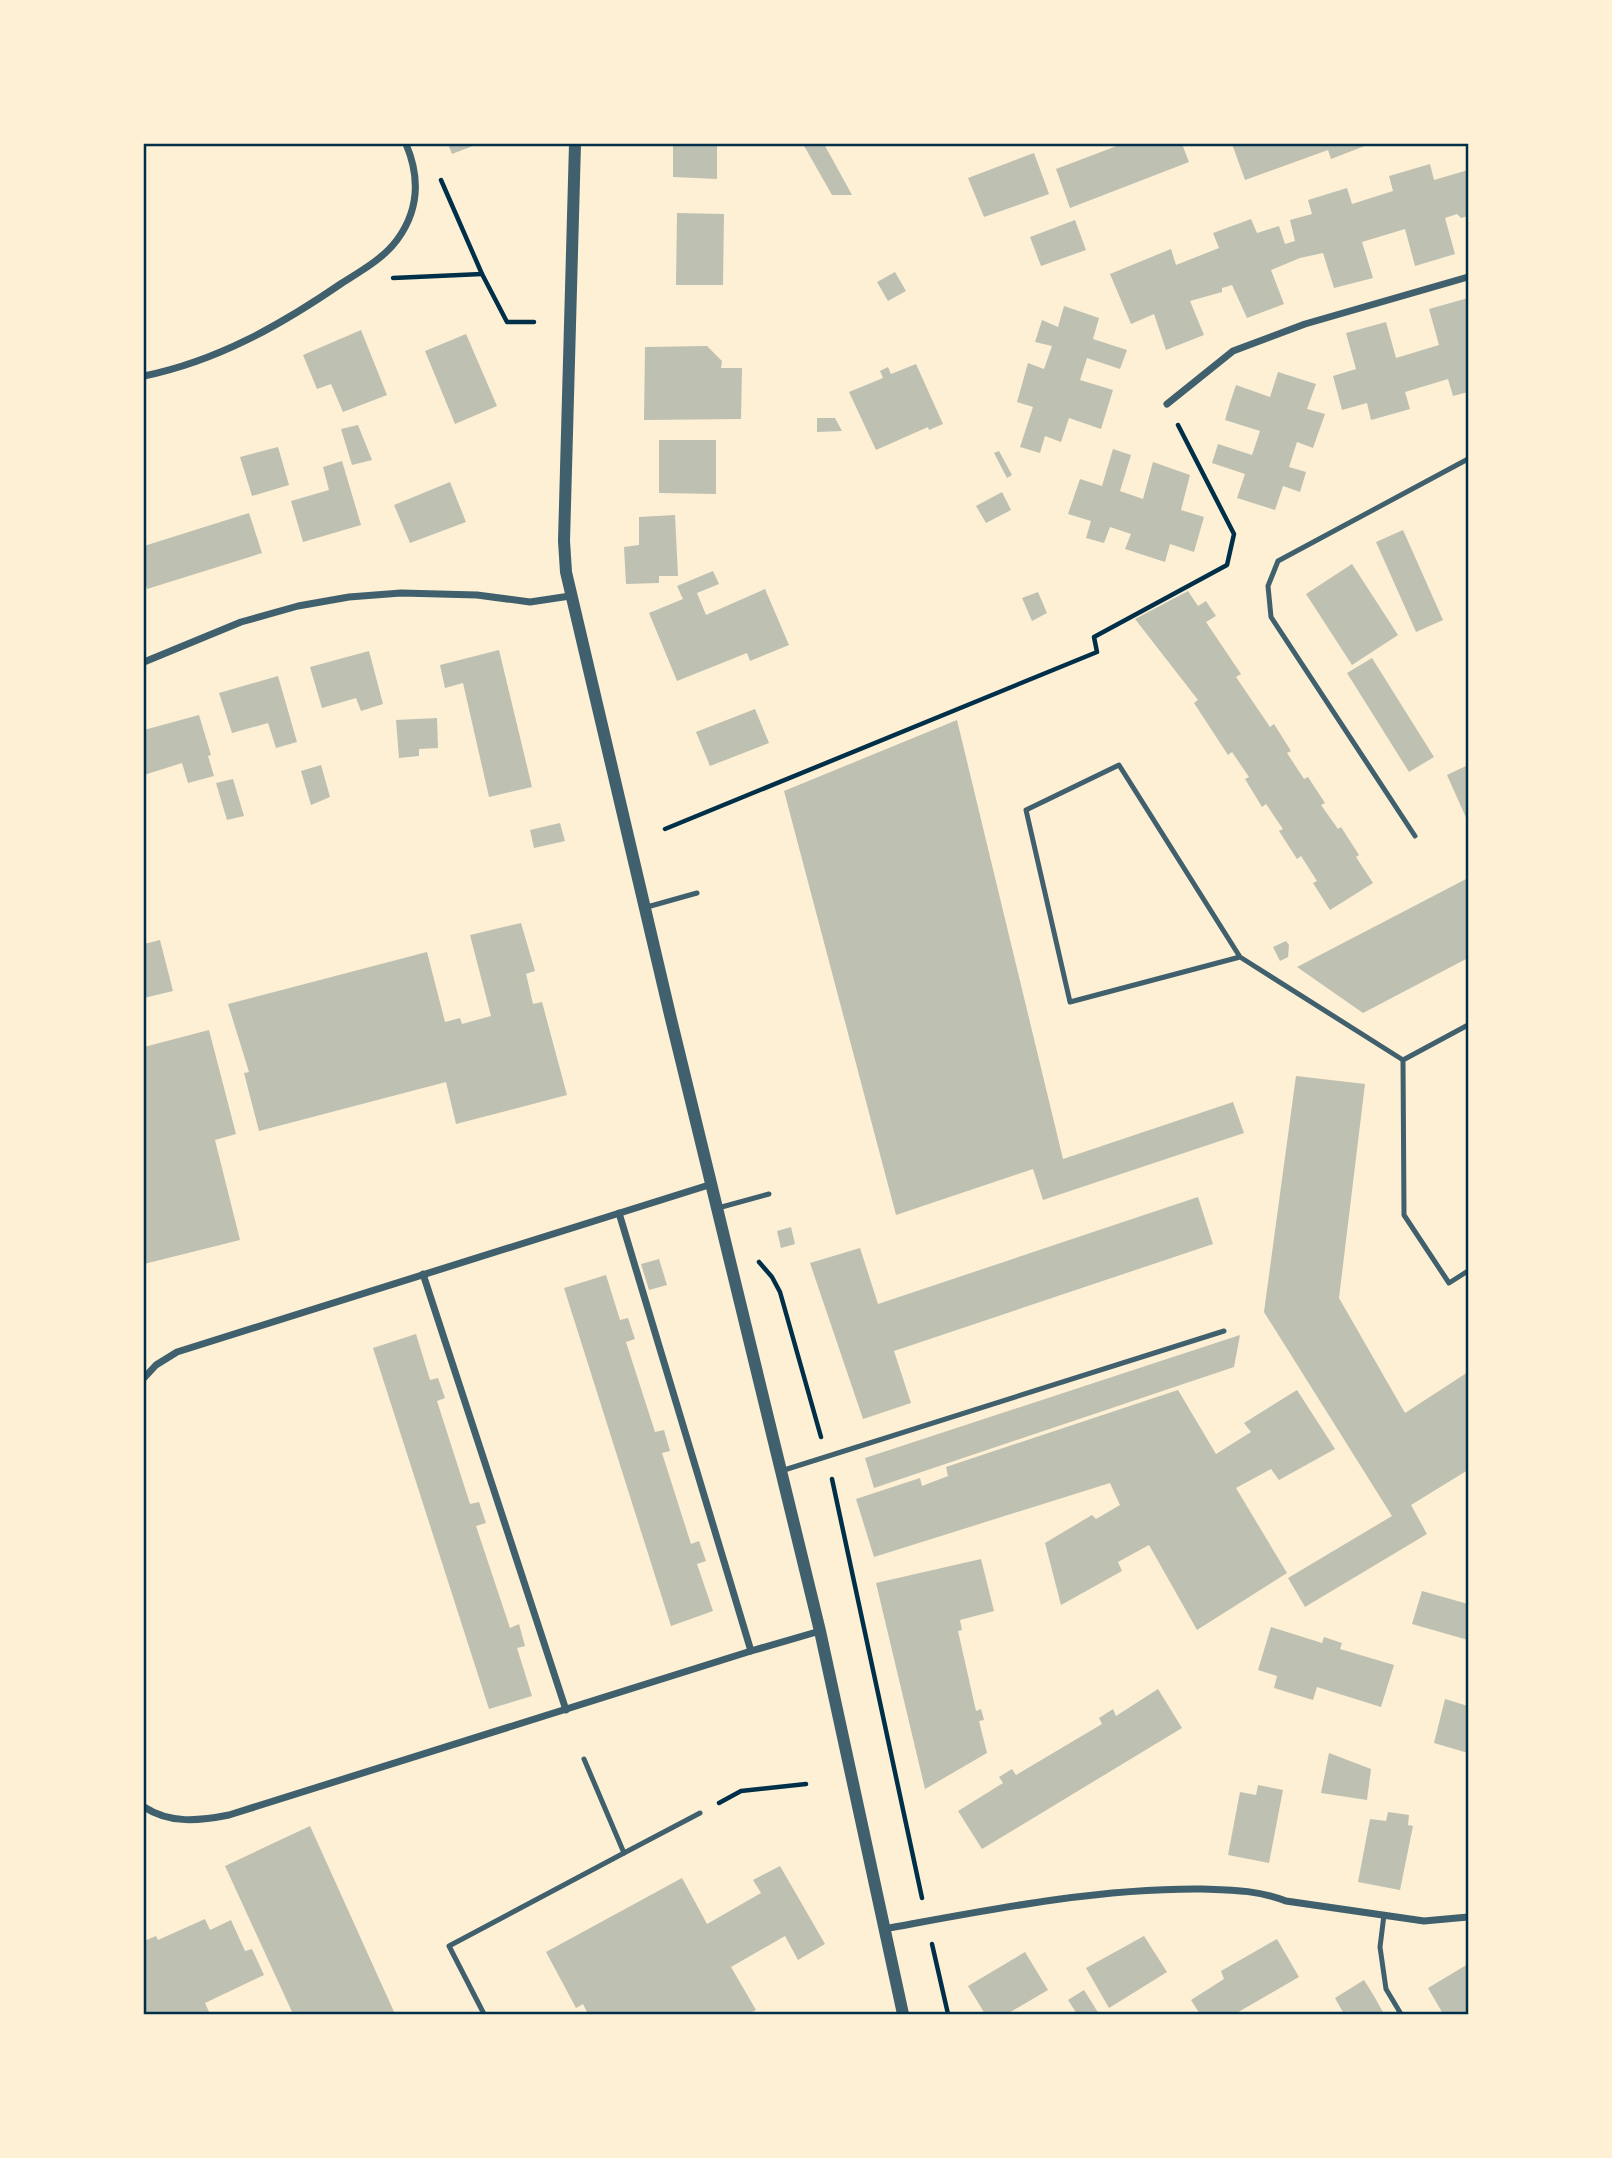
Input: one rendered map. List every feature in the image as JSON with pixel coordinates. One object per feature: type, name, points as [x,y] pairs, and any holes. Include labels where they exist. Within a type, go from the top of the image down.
[{"type":"street","points":[[144,376],[171,370],[233,348],[292,317],[371,264],[396,241],[409,220],[417,192],[414,162],[406,144]]},
{"type":"street","points":[[575,144],[564,541],[570,596],[821,1632],[904,2014]]},
{"type":"street","points":[[1167,404],[1233,351],[1305,324],[1468,277]]},
{"type":"street","points":[[144,662],[241,622],[298,606],[349,597],[414,593],[477,595],[530,602],[570,596]]},
{"type":"street","points":[[144,1378],[156,1365],[177,1352],[712,1184]]},
{"type":"street","points":[[619,1213],[751,1651]]},
{"type":"street","points":[[423,1274],[566,1710]]},
{"type":"street","points":[[144,1807],[171,1819],[199,1821],[229,1815],[751,1651],[821,1632]]},
{"type":"street","points":[[884,1929],[1108,1894],[1172,1889],[1265,1893],[1286,1901],[1424,1921],[1468,1917]]},
{"type":"lane","points":[[1415,836],[1271,617],[1268,586],[1278,561],[1468,459]]},
{"type":"lane","points":[[1240,957],[1070,1002],[1026,810],[1119,765],[1240,957],[1403,1060]]},
{"type":"lane","points":[[645,908],[698,893]]},
{"type":"lane","points":[[1403,1060],[1468,1025]]},
{"type":"lane","points":[[1403,1060],[1404,1215],[1449,1283],[1468,1271]]},
{"type":"lane","points":[[718,1208],[769,1194]]},
{"type":"lane","points":[[781,1471],[1224,1331]]},
{"type":"lane","points":[[584,1759],[624,1853]]},
{"type":"lane","points":[[484,2014],[449,1946],[700,1813]]},
{"type":"lane","points":[[1384,1916],[1380,1947],[1386,1989],[1401,2014]]},
{"type":"path","points":[[437,173],[482,274],[507,322],[534,322]]},
{"type":"path","points":[[385,279],[482,274]]},
{"type":"path","points":[[666,829],[1097,652],[1094,637],[1227,565],[1234,534],[1167,404]]},
{"type":"path","points":[[756,1257],[780,1292],[822,1441]]},
{"type":"path","points":[[832,1476],[920,1892]]},
{"type":"path","points":[[741,1791],[806,1784]]},
{"type":"path","points":[[937,1965],[948,2014]]},
{"type":"building","points":[[448,144],[478,144],[452,154]]},
{"type":"building","points":[[673,144],[717,144],[717,179],[673,177]]},
{"type":"building","points":[[803,144],[824,144],[852,195],[832,195]]},
{"type":"building","points":[[1122,144],[1182,144],[1189,162],[1070,208],[1056,169]]},
{"type":"building","points":[[1232,144],[1370,144],[1331,159],[1328,150],[1245,180]]},
{"type":"building","points":[[1034,153],[1049,194],[984,217],[968,178]]},
{"type":"building","points":[[1430,164],[1434,180],[1468,170],[1468,216],[1461,218],[1457,214],[1445,218],[1455,254],[1415,266],[1405,229],[1362,242],[1373,278],[1334,288],[1323,253],[1300,258],[1271,270],[1284,304],[1247,318],[1232,285],[1222,288],[1222,292],[1190,301],[1204,335],[1166,350],[1154,314],[1131,324],[1110,274],[1171,249],[1176,265],[1219,248],[1213,233],[1251,219],[1257,233],[1279,226],[1285,244],[1295,241],[1290,220],[1312,214],[1308,200],[1347,188],[1352,204],[1393,191],[1389,176]]},
{"type":"building","points":[[677,213],[724,214],[723,285],[676,285]]},
{"type":"building","points":[[1075,220],[1086,250],[1041,266],[1030,237]]},
{"type":"building","points":[[895,272],[906,291],[888,301],[877,282]]},
{"type":"building","points":[[1468,298],[1468,392],[1453,396],[1448,379],[1405,392],[1410,409],[1371,420],[1367,403],[1342,410],[1333,376],[1356,369],[1346,333],[1386,322],[1396,358],[1439,345],[1429,309]]},
{"type":"building","points":[[1064,306],[1099,318],[1093,339],[1127,350],[1120,369],[1087,358],[1080,380],[1113,390],[1101,429],[1069,418],[1061,442],[1045,436],[1040,453],[1020,447],[1033,407],[1017,402],[1028,363],[1044,369],[1052,346],[1035,342],[1042,320],[1058,327]]},
{"type":"building","points":[[361,330],[387,395],[343,412],[331,384],[317,389],[303,355]]},
{"type":"building","points":[[466,334],[497,406],[455,424],[425,351]]},
{"type":"building","points":[[707,346],[722,361],[721,368],[742,368],[741,419],[644,420],[645,347]]},
{"type":"building","points":[[916,364],[943,424],[929,430],[928,427],[876,450],[849,392],[883,378],[880,371],[888,367],[891,374]]},
{"type":"building","points":[[1278,372],[1316,384],[1307,409],[1325,414],[1313,448],[1297,442],[1289,467],[1306,472],[1300,492],[1283,486],[1275,510],[1237,498],[1245,474],[1212,463],[1218,444],[1252,455],[1260,431],[1225,420],[1230,403],[1236,385],[1270,397]]},
{"type":"building","points":[[817,418],[835,418],[842,431],[817,432]]},
{"type":"building","points":[[358,425],[372,460],[352,465],[341,429]]},
{"type":"building","points":[[659,440],[716,440],[716,494],[659,493]]},
{"type":"building","points":[[278,447],[289,485],[252,496],[240,457]]},
{"type":"building","points":[[1113,449],[1131,455],[1120,491],[1143,499],[1153,462],[1190,475],[1181,510],[1204,517],[1194,552],[1170,544],[1165,562],[1125,549],[1131,534],[1110,527],[1104,543],[1086,538],[1091,521],[1068,514],[1080,479],[1102,486]]},
{"type":"building","points":[[999,451],[1012,475],[1007,478],[994,453]]},
{"type":"building","points":[[342,461],[361,525],[303,542],[291,501],[329,490],[323,467]]},
{"type":"building","points":[[450,482],[466,522],[410,543],[394,505]]},
{"type":"building","points":[[1002,492],[1011,510],[986,523],[976,506]]},
{"type":"building","points":[[249,513],[262,553],[147,589],[144,546]]},
{"type":"building","points":[[675,515],[678,576],[659,576],[659,583],[626,584],[624,547],[639,545],[639,517]]},
{"type":"building","points":[[1403,530],[1443,620],[1416,632],[1376,542]]},
{"type":"building","points":[[1352,564],[1398,635],[1352,665],[1306,594]]},
{"type":"building","points":[[713,571],[719,584],[697,593],[706,615],[765,589],[789,645],[750,661],[747,653],[677,681],[649,613],[683,599],[677,586]]},
{"type":"building","points":[[1188,591],[1198,606],[1206,601],[1216,616],[1206,622],[1241,674],[1236,677],[1270,727],[1274,724],[1291,751],[1287,753],[1304,779],[1308,777],[1325,803],[1321,805],[1338,829],[1341,827],[1373,883],[1330,910],[1313,883],[1317,881],[1301,856],[1297,859],[1279,831],[1283,829],[1266,804],[1262,807],[1245,779],[1249,777],[1232,752],[1228,755],[1194,703],[1198,700],[1135,619]]},
{"type":"building","points":[[1038,592],[1047,613],[1032,621],[1022,598]]},
{"type":"building","points":[[499,650],[532,787],[489,797],[463,683],[445,688],[440,665]]},
{"type":"building","points":[[369,651],[383,704],[361,711],[356,698],[322,708],[310,667]]},
{"type":"building","points":[[1372,658],[1434,757],[1409,772],[1347,673]]},
{"type":"building","points":[[278,676],[297,742],[276,748],[268,723],[232,733],[219,693]]},
{"type":"building","points":[[755,709],[769,743],[710,766],[696,732]]},
{"type":"building","points":[[199,715],[211,755],[208,756],[214,776],[188,783],[182,763],[144,775],[144,730]]},
{"type":"building","points":[[437,718],[438,748],[419,749],[419,756],[399,758],[396,720]]},
{"type":"building","points":[[957,720],[1063,1159],[1233,1102],[1244,1133],[1043,1200],[1033,1169],[896,1215],[784,791]]},
{"type":"building","points":[[321,765],[330,797],[311,805],[301,771]]},
{"type":"building","points":[[1468,765],[1468,822],[1447,775]]},
{"type":"building","points":[[233,779],[244,816],[227,820],[216,783]]},
{"type":"building","points":[[560,823],[565,841],[534,848],[530,830]]},
{"type":"building","points":[[1468,878],[1468,958],[1363,1013],[1297,967]]},
{"type":"building","points":[[521,923],[535,971],[526,974],[533,1004],[542,1002],[567,1095],[456,1124],[446,1082],[259,1131],[244,1073],[249,1072],[228,1004],[427,952],[445,1022],[460,1018],[462,1024],[491,1016],[470,935]]},
{"type":"building","points":[[160,940],[173,991],[144,998],[144,944]]},
{"type":"building","points":[[1286,941],[1289,945],[1288,957],[1280,961],[1273,947]]},
{"type":"building","points":[[209,1030],[236,1134],[215,1140],[240,1240],[144,1264],[144,1047]]},
{"type":"building","points":[[1296,1076],[1365,1084],[1339,1298],[1405,1413],[1468,1372],[1468,1470],[1411,1505],[1427,1534],[1305,1607],[1288,1578],[1392,1516],[1264,1312]]},
{"type":"building","points":[[1198,1197],[1213,1244],[894,1351],[911,1403],[863,1419],[810,1263],[860,1248],[878,1304]]},
{"type":"building","points":[[791,1227],[795,1244],[781,1248],[777,1231]]},
{"type":"building","points":[[659,1259],[667,1285],[649,1290],[641,1264]]},
{"type":"building","points":[[606,1275],[620,1320],[628,1318],[635,1339],[626,1342],[655,1432],[664,1430],[670,1451],[662,1453],[691,1544],[699,1541],[706,1561],[697,1564],[713,1611],[671,1626],[564,1288]]},
{"type":"building","points":[[416,1334],[430,1380],[438,1378],[445,1398],[437,1401],[470,1504],[479,1502],[486,1523],[476,1526],[510,1628],[519,1624],[525,1646],[517,1648],[532,1696],[489,1709],[373,1348]]},
{"type":"building","points":[[1240,1335],[1234,1367],[874,1488],[865,1458]]},
{"type":"building","points":[[1178,1390],[1216,1454],[1251,1432],[1244,1423],[1297,1390],[1335,1449],[1279,1480],[1271,1469],[1236,1488],[1287,1573],[1197,1630],[1149,1545],[1118,1562],[1122,1571],[1061,1605],[1045,1543],[1092,1515],[1096,1519],[1120,1505],[1110,1483],[874,1557],[856,1499],[920,1478],[922,1486],[948,1476],[946,1467]]},
{"type":"building","points":[[981,1559],[994,1611],[960,1620],[962,1630],[958,1631],[976,1711],[981,1709],[984,1720],[979,1721],[987,1753],[925,1789],[876,1583]]},
{"type":"building","points":[[1422,1591],[1468,1604],[1468,1640],[1412,1624]]},
{"type":"building","points":[[1271,1627],[1322,1643],[1324,1637],[1342,1643],[1340,1649],[1394,1665],[1381,1707],[1317,1687],[1313,1700],[1274,1688],[1277,1676],[1258,1670]]},
{"type":"building","points":[[1158,1689],[1182,1728],[982,1849],[958,1811],[1003,1783],[999,1777],[1012,1769],[1016,1775],[1102,1724],[1099,1718],[1113,1709],[1116,1716]]},
{"type":"building","points":[[1445,1699],[1468,1706],[1468,1753],[1434,1743]]},
{"type":"building","points":[[1329,1753],[1371,1769],[1367,1800],[1321,1793]]},
{"type":"building","points":[[1258,1785],[1283,1790],[1269,1863],[1228,1855],[1240,1792],[1256,1795]]},
{"type":"building","points":[[1388,1812],[1409,1815],[1408,1825],[1413,1826],[1400,1890],[1358,1882],[1370,1819],[1386,1821]]},
{"type":"building","points":[[310,1826],[395,2014],[293,2014],[225,1866]]},
{"type":"building","points":[[780,1866],[825,1944],[798,1960],[785,1936],[731,1967],[756,2010],[748,2014],[588,2014],[583,2004],[576,2008],[546,1952],[682,1878],[707,1924],[761,1893],[753,1880]]},
{"type":"building","points":[[205,1919],[210,1930],[231,1920],[245,1951],[252,1949],[264,1975],[205,2003],[210,2014],[144,2014],[144,1941],[156,1936],[158,1940]]},
{"type":"building","points":[[1144,1936],[1167,1972],[1109,2008],[1086,1968]]},
{"type":"building","points":[[1277,1939],[1299,1977],[1235,2014],[1200,2014],[1191,2000],[1224,1979],[1221,1971]]},
{"type":"building","points":[[1025,1952],[1048,1990],[1007,2014],[985,2014],[968,1986]]},
{"type":"building","points":[[1468,1964],[1468,2014],[1443,2014],[1428,1988]]},
{"type":"building","points":[[1364,1980],[1384,2014],[1350,2014],[1348,2011],[1344,2014],[1335,1998]]},
{"type":"building","points":[[1084,1990],[1099,2014],[1077,2014],[1068,2000]]}]
